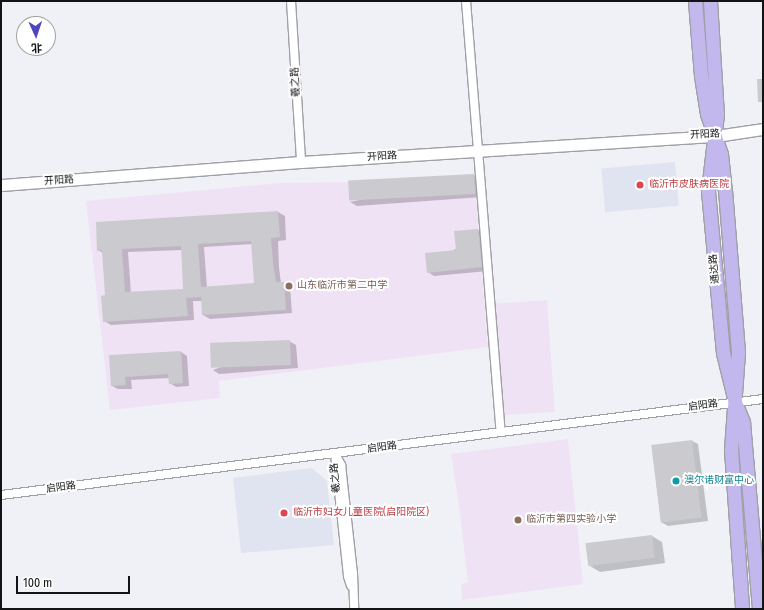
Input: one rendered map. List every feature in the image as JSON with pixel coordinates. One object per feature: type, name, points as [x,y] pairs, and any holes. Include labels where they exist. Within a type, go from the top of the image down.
[{"type":"main road","points":[[694,1],[702,84],[707,114],[716,136]]},
{"type":"main road","name":"通达路","points":[[710,1],[717,94],[716,136],[708,191],[723,352],[735,402],[743,422],[758,543],[759,609]]},
{"type":"main road","name":"通达路","points":[[735,402],[731,450],[742,609]]},
{"type":"street","name":"羲之路","points":[[291,1],[301,162]]},
{"type":"street","points":[[466,1],[501,432]]},
{"type":"street","name":"开阳路","points":[[1,185],[301,162],[716,136],[763,129]]},
{"type":"street","name":"启阳路","points":[[1,495],[763,399]]},
{"type":"street","name":"羲之路","points":[[335,454],[348,576],[352,587],[354,609]]},
{"type":"shaded area","name":"临沂市皮肤病医院","points":[[675,162],[679,206],[605,212],[601,168]]},
{"type":"shaded area","name":"山东临沂市第二中学","points":[[474,174],[488,347],[219,381],[220,398],[110,410],[86,201],[281,183],[348,182]]},
{"type":"shaded area","points":[[547,300],[555,412],[502,415],[494,304]]},
{"type":"shaded area","name":"临沂市第四实验小学","points":[[568,439],[583,584],[462,600],[461,584],[468,582],[459,505],[451,454]]},
{"type":"shaded area","name":"临沂市妇女儿童医院(启阳院区)","points":[[312,468],[327,481],[334,545],[241,553],[233,478]]},
{"type":"building","points":[[757,79],[763,79],[763,102],[758,102]]},
{"type":"building","points":[[474,174],[475,194],[349,201],[348,181]]},
{"type":"building","points":[[278,211],[280,237],[271,238],[273,263],[276,282],[284,282],[286,310],[202,315],[201,297],[186,298],[188,316],[103,322],[101,296],[105,295],[102,250],[97,251],[96,222]],"holes":[[[251,241],[254,283],[201,287],[198,244]],[[181,246],[183,289],[125,292],[122,249]]]},
{"type":"building","points":[[478,229],[482,267],[427,273],[425,253],[456,250],[454,231]]},
{"type":"building","points":[[290,340],[291,365],[211,368],[210,343]]},
{"type":"building","points":[[181,351],[183,383],[169,384],[168,374],[125,377],[126,385],[111,386],[109,355]]},
{"type":"building","name":"澳尔诺财富中心","points":[[692,440],[702,517],[661,522],[651,445]]},
{"type":"building","points":[[652,535],[655,558],[588,566],[585,543]]},
{"type":"place","name":"临沂市皮肤病医院","points":[[640,185]]},
{"type":"place","name":"山东临沂市第二中学","points":[[289,286]]},
{"type":"place","name":"澳尔诺财富中心","points":[[676,481]]},
{"type":"place","name":"临沂市妇女儿童医院(启阳院区)","points":[[284,513]]},
{"type":"place","name":"临沂市第四实验小学","points":[[518,520]]}]
